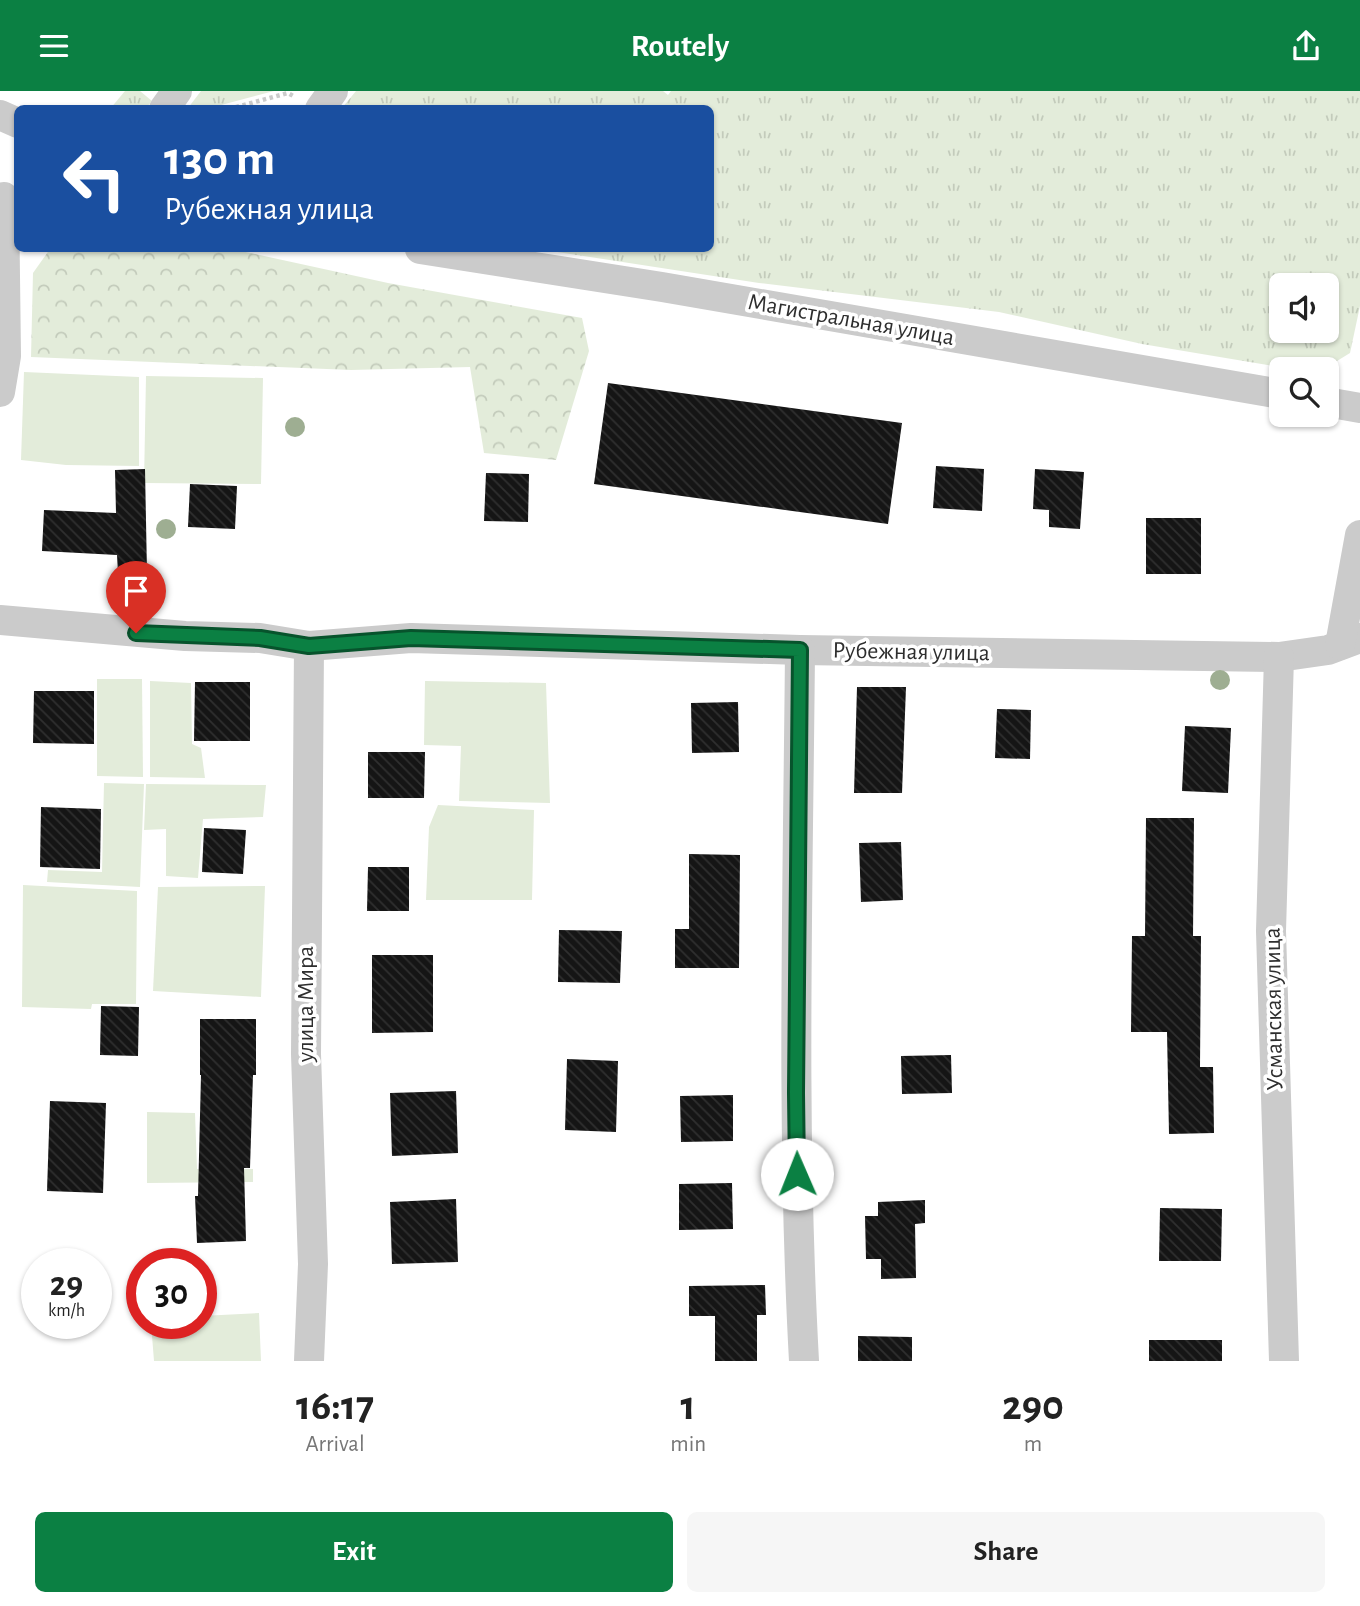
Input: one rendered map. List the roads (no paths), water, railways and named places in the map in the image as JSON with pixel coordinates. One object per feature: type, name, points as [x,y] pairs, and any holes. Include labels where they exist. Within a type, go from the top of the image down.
[{"type":"street","points":[[312,105],[333,91]]},
{"type":"street","points":[[0,392],[6,356],[7,197]]},
{"type":"street","name":"Магистральная улица","points":[[440,252],[662,287],[1269,392]]},
{"type":"street","points":[[1339,404],[1360,408]]},
{"type":"street","points":[[1350,641],[1360,535]]},
{"type":"street","name":"Рубежная улица","points":[[0,619],[173,635],[260,638],[309,646],[411,638],[800,650],[1279,657],[1328,650],[1350,641]]},
{"type":"street","name":"улица Мира","points":[[309,646],[306,1054],[313,1264],[309,1361]]},
{"type":"street","points":[[800,650],[796,1093],[799,1281],[804,1361]]},
{"type":"street","name":"Усманская улица","points":[[1279,657],[1271,931],[1284,1361]]}]
